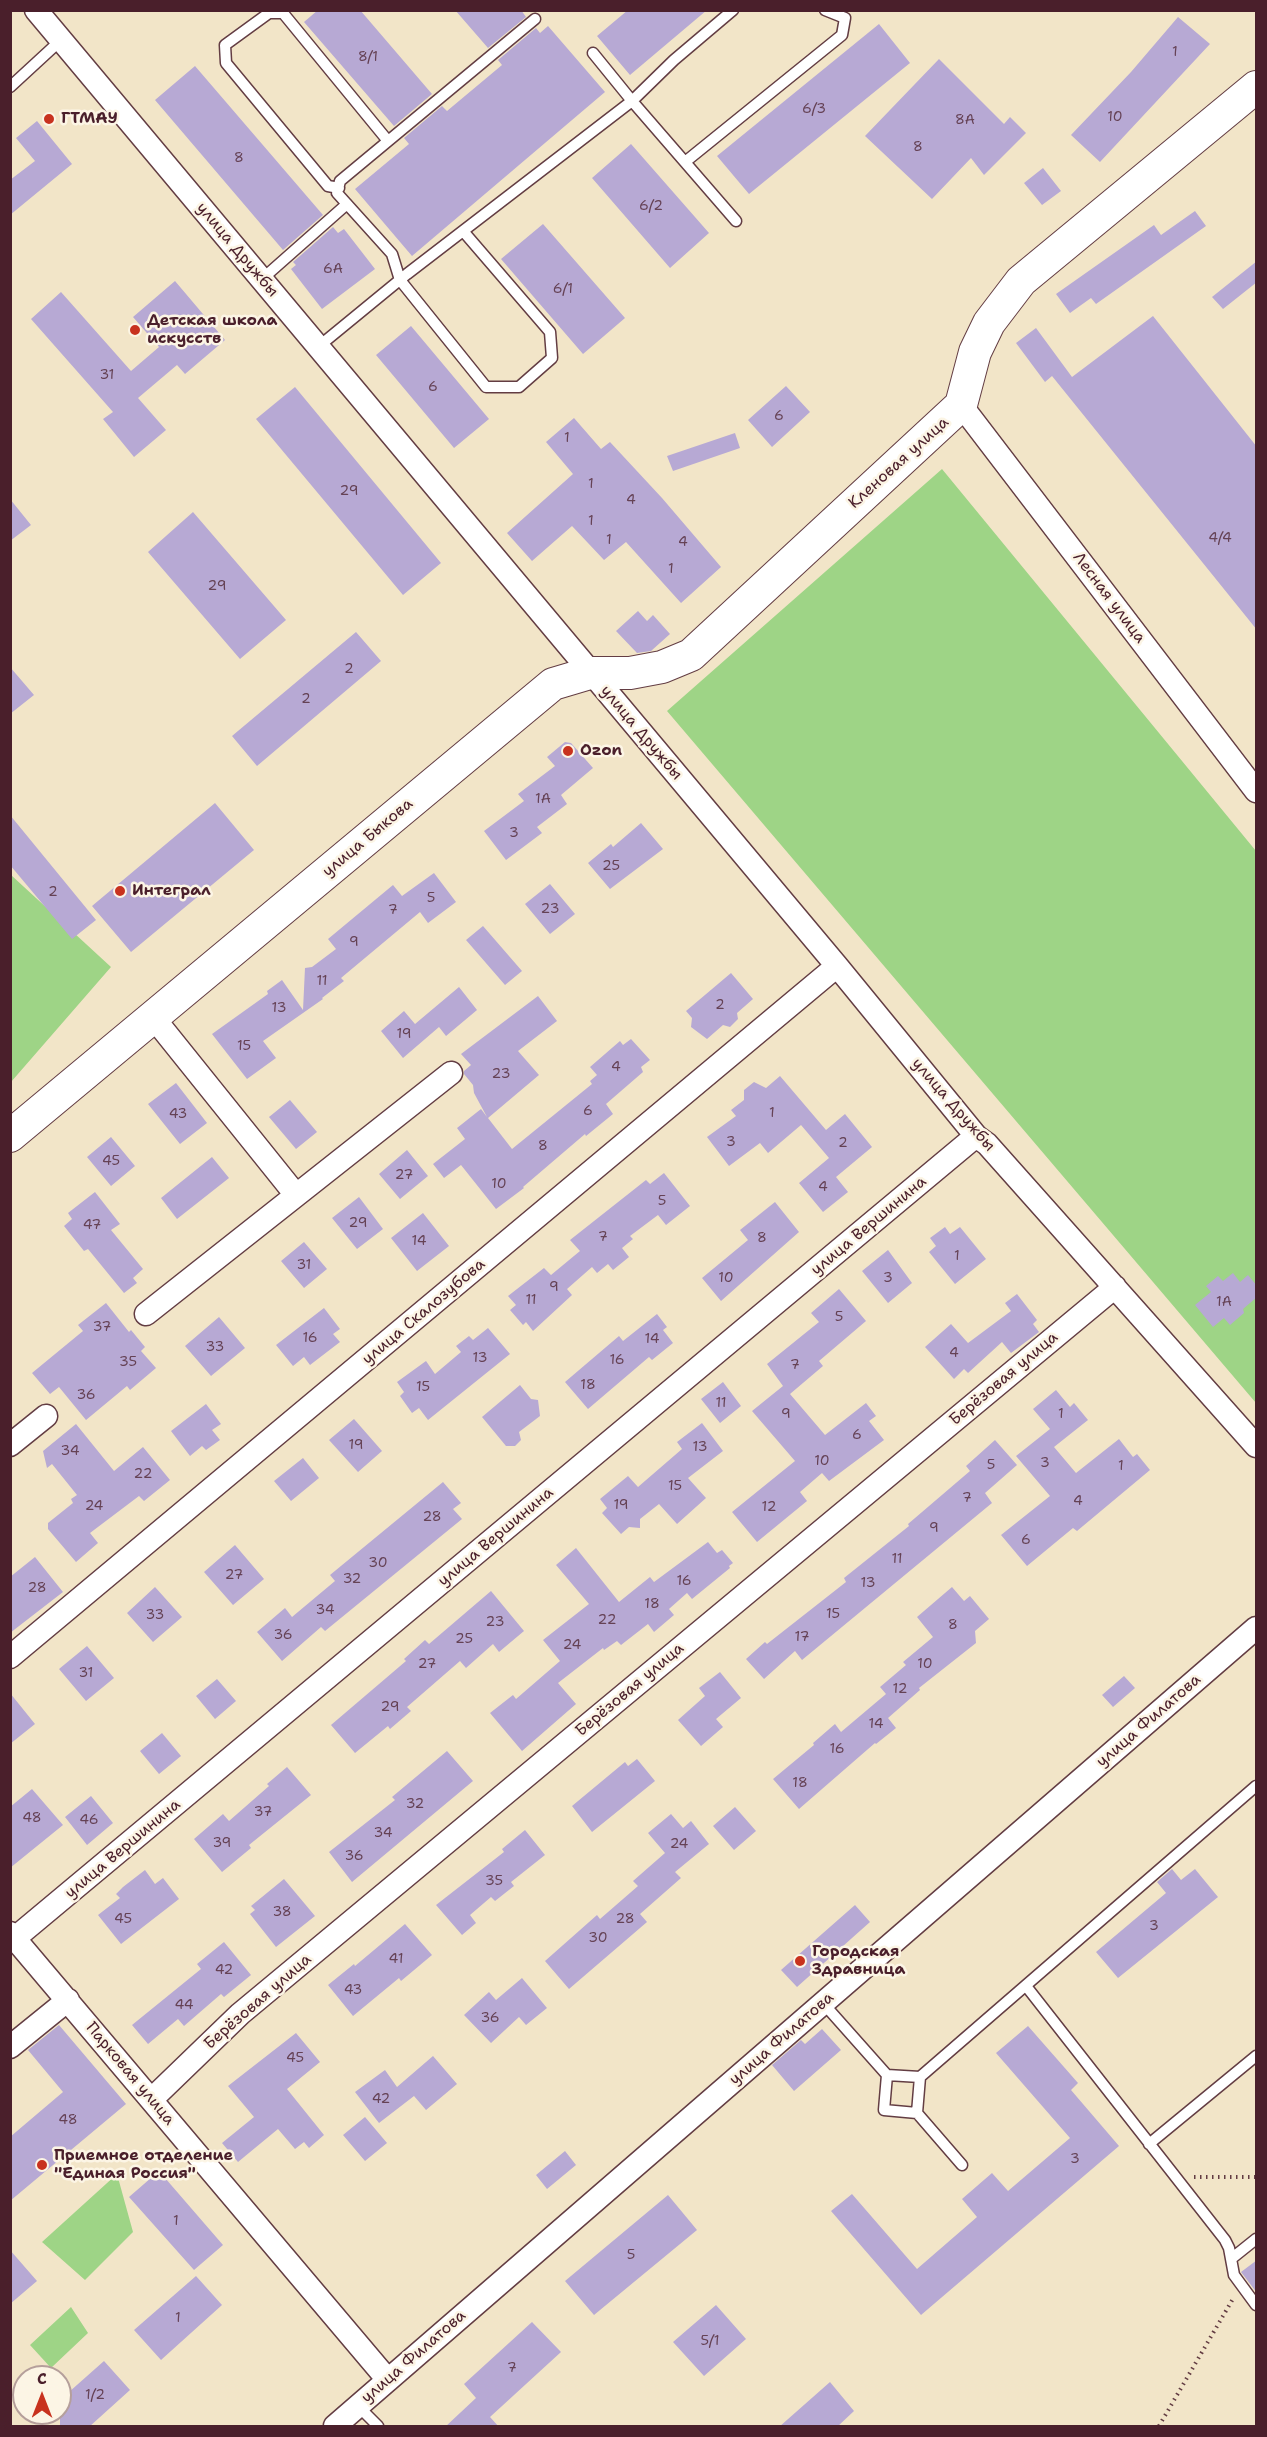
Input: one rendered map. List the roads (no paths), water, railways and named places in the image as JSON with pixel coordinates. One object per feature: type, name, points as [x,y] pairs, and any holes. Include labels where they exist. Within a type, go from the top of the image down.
[{"type":"street","name":"улица Дружбы","points":[[36,10],[837,966],[976,1136],[987,1144],[1257,1446]]},
{"type":"street","name":"Кленовая улица","points":[[590,673],[630,673],[662,667],[691,655],[961,405],[975,352],[989,323],[1021,280],[1257,87]]},
{"type":"street","name":"Лесная улица","points":[[961,405],[1257,791]]},
{"type":"street","name":"улица Быкова","points":[[10,1136],[553,684],[590,673]]},
{"type":"street","name":"улица Скалозубова","points":[[10,1657],[837,966]]},
{"type":"street","points":[[153,1017],[296,1195]]},
{"type":"street","points":[[146,1314],[451,1073]]},
{"type":"street","name":"улица Вершинина","points":[[13,1936],[976,1136]]},
{"type":"street","name":"Берёзовая улица","points":[[152,2099],[240,2014],[1115,1287]]},
{"type":"street","points":[[10,1445],[46,1416]]},
{"type":"street","name":"улица Филатова","points":[[335,2427],[1257,1628]]},
{"type":"street","name":"Парковая улица","points":[[13,1936],[388,2380]]},
{"type":"street","points":[[10,2047],[68,2000]]},
{"type":"lane","points":[[318,347],[400,280],[632,100],[674,60],[733,10]]},
{"type":"lane","points":[[685,162],[842,35],[845,18],[825,10]]},
{"type":"lane","points":[[339,188],[328,186],[226,63],[225,45],[269,13],[283,13],[388,141]]},
{"type":"lane","points":[[463,231],[550,332],[552,358],[519,387],[486,387],[400,280],[392,254],[337,193],[340,181],[535,19]]},
{"type":"lane","points":[[10,87],[61,40]]},
{"type":"lane","points":[[593,52],[736,220]]},
{"type":"lane","points":[[261,280],[347,204]]},
{"type":"lane","points":[[917,2113],[920,2078],[1256,1789]]},
{"type":"lane","points":[[1026,1986],[1225,2240],[1233,2275],[1257,2305]]},
{"type":"lane","points":[[823,2003],[887,2075],[920,2078]]},
{"type":"lane","points":[[1149,2144],[1257,2056]]},
{"type":"lane","points":[[887,2075],[884,2110],[917,2113],[962,2165]]},
{"type":"lane","points":[[1231,2259],[1257,2239]]},
{"type":"lane","points":[[358,2406],[378,2427]]},
{"type":"place","name":"ГТМАУ","points":[[49,119]]},
{"type":"place","name":"Детская школа искусств","points":[[135,330]]},
{"type":"place","name":"Ozon","points":[[568,751]]},
{"type":"place","name":"Интеграл","points":[[120,891]]},
{"type":"place","name":"Городская Здравница","points":[[800,1961]]},
{"type":"place","name":"Приемное отделение \"Единая Россия\"","points":[[42,2165]]}]
